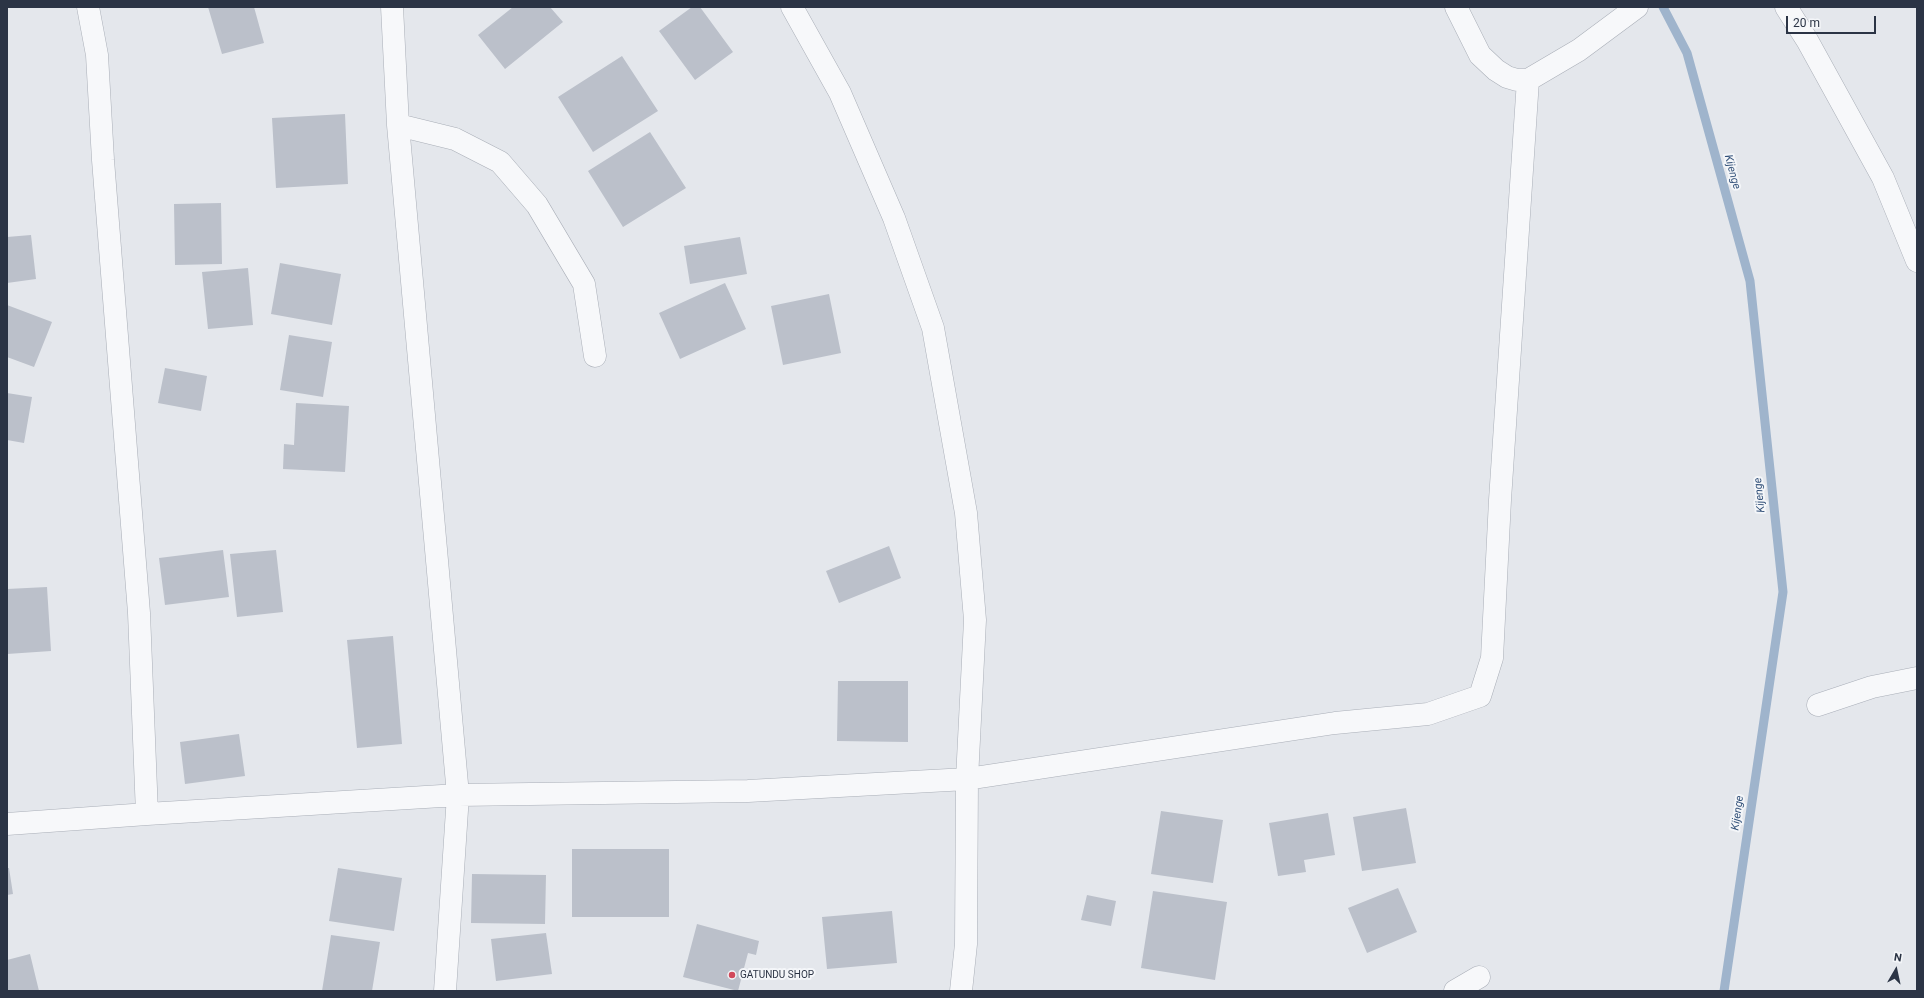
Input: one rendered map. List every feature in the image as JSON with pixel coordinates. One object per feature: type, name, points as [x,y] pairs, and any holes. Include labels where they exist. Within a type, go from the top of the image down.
[{"type":"street","points":[[88,7],[97,55],[103,168],[140,613],[147,814]]},
{"type":"street","points":[[392,7],[398,125],[458,795],[445,991]]},
{"type":"street","points":[[792,7],[840,93],[894,218],[932,328],[966,513],[975,620],[966,779],[966,944],[961,991]]},
{"type":"street","points":[[1456,7],[1480,55],[1496,70],[1507,77],[1517,80],[1528,80],[1579,50],[1633,9]]},
{"type":"street","points":[[1786,7],[1807,40],[1883,178],[1917,261]]},
{"type":"street","points":[[7,824],[458,795],[748,791],[966,779],[1335,722],[1428,714],[1480,696],[1492,658],[1500,500],[1528,80]]},
{"type":"street","points":[[398,125],[456,139],[500,162],[537,205],[584,284],[595,356]]},
{"type":"street","points":[[1818,705],[1872,688],[1917,678]]},
{"type":"street","points":[[1454,991],[1479,977]]},
{"type":"building","points":[[208,7],[254,7],[264,43],[222,54]]},
{"type":"building","points":[[513,7],[550,7],[563,22],[505,69],[478,35]]},
{"type":"building","points":[[692,7],[700,7],[733,52],[695,80],[659,31]]},
{"type":"building","points":[[622,56],[658,111],[593,152],[558,97]]},
{"type":"building","points":[[345,114],[348,184],[276,188],[272,118]]},
{"type":"building","points":[[650,132],[686,188],[623,227],[588,171]]},
{"type":"building","points":[[221,203],[222,264],[175,265],[174,204]]},
{"type":"building","points":[[31,235],[36,279],[7,283],[7,237]]},
{"type":"building","points":[[740,237],[747,274],[690,284],[684,246]]},
{"type":"building","points":[[280,263],[341,274],[332,325],[271,314]]},
{"type":"building","points":[[248,268],[253,325],[208,329],[202,272]]},
{"type":"building","points":[[725,283],[746,329],[680,359],[659,313]]},
{"type":"building","points":[[829,294],[841,353],[783,365],[771,306]]},
{"type":"building","points":[[7,305],[52,322],[34,367],[7,357]]},
{"type":"building","points":[[289,335],[332,342],[323,397],[280,390]]},
{"type":"building","points":[[165,368],[207,376],[201,411],[158,403]]},
{"type":"building","points":[[7,393],[32,397],[24,443],[7,440]]},
{"type":"building","points":[[296,403],[349,406],[345,472],[283,469],[284,444],[294,445]]},
{"type":"building","points":[[889,546],[901,578],[839,603],[826,571]]},
{"type":"building","points":[[223,550],[229,597],[165,605],[159,558]]},
{"type":"building","points":[[276,550],[283,612],[237,617],[230,554]]},
{"type":"building","points":[[47,587],[51,651],[7,654],[7,589]]},
{"type":"building","points":[[393,636],[402,744],[357,748],[347,640]]},
{"type":"building","points":[[838,681],[908,681],[908,742],[837,741]]},
{"type":"building","points":[[239,734],[245,776],[185,784],[180,742]]},
{"type":"building","points":[[1406,808],[1416,863],[1362,871],[1353,817]]},
{"type":"building","points":[[1161,811],[1223,820],[1213,883],[1151,874]]},
{"type":"building","points":[[1328,813],[1335,855],[1304,860],[1306,872],[1278,876],[1269,823]]},
{"type":"building","points":[[572,849],[669,849],[669,917],[572,917]]},
{"type":"building","points":[[7,868],[9,868],[13,894],[7,895]]},
{"type":"building","points":[[338,868],[402,878],[394,931],[329,921]]},
{"type":"building","points":[[472,874],[546,875],[545,924],[471,923]]},
{"type":"building","points":[[1398,888],[1417,932],[1367,953],[1348,908]]},
{"type":"building","points":[[1153,891],[1227,902],[1215,980],[1141,968]]},
{"type":"building","points":[[1087,895],[1116,901],[1111,926],[1081,920]]},
{"type":"building","points":[[892,911],[897,963],[827,969],[822,917]]},
{"type":"building","points":[[697,924],[759,941],[756,955],[748,953],[738,991],[683,977]]},
{"type":"building","points":[[546,933],[552,974],[496,981],[491,939]]},
{"type":"building","points":[[331,935],[380,942],[372,991],[322,991]]},
{"type":"building","points":[[30,954],[39,991],[7,991],[7,960]]},
{"type":"waterway","name":"Kijenge","points":[[1663,7],[1687,53],[1750,281],[1783,592],[1724,991]]},
{"type":"place","name":"GATUNDU SHOP","points":[[732,975]]}]
